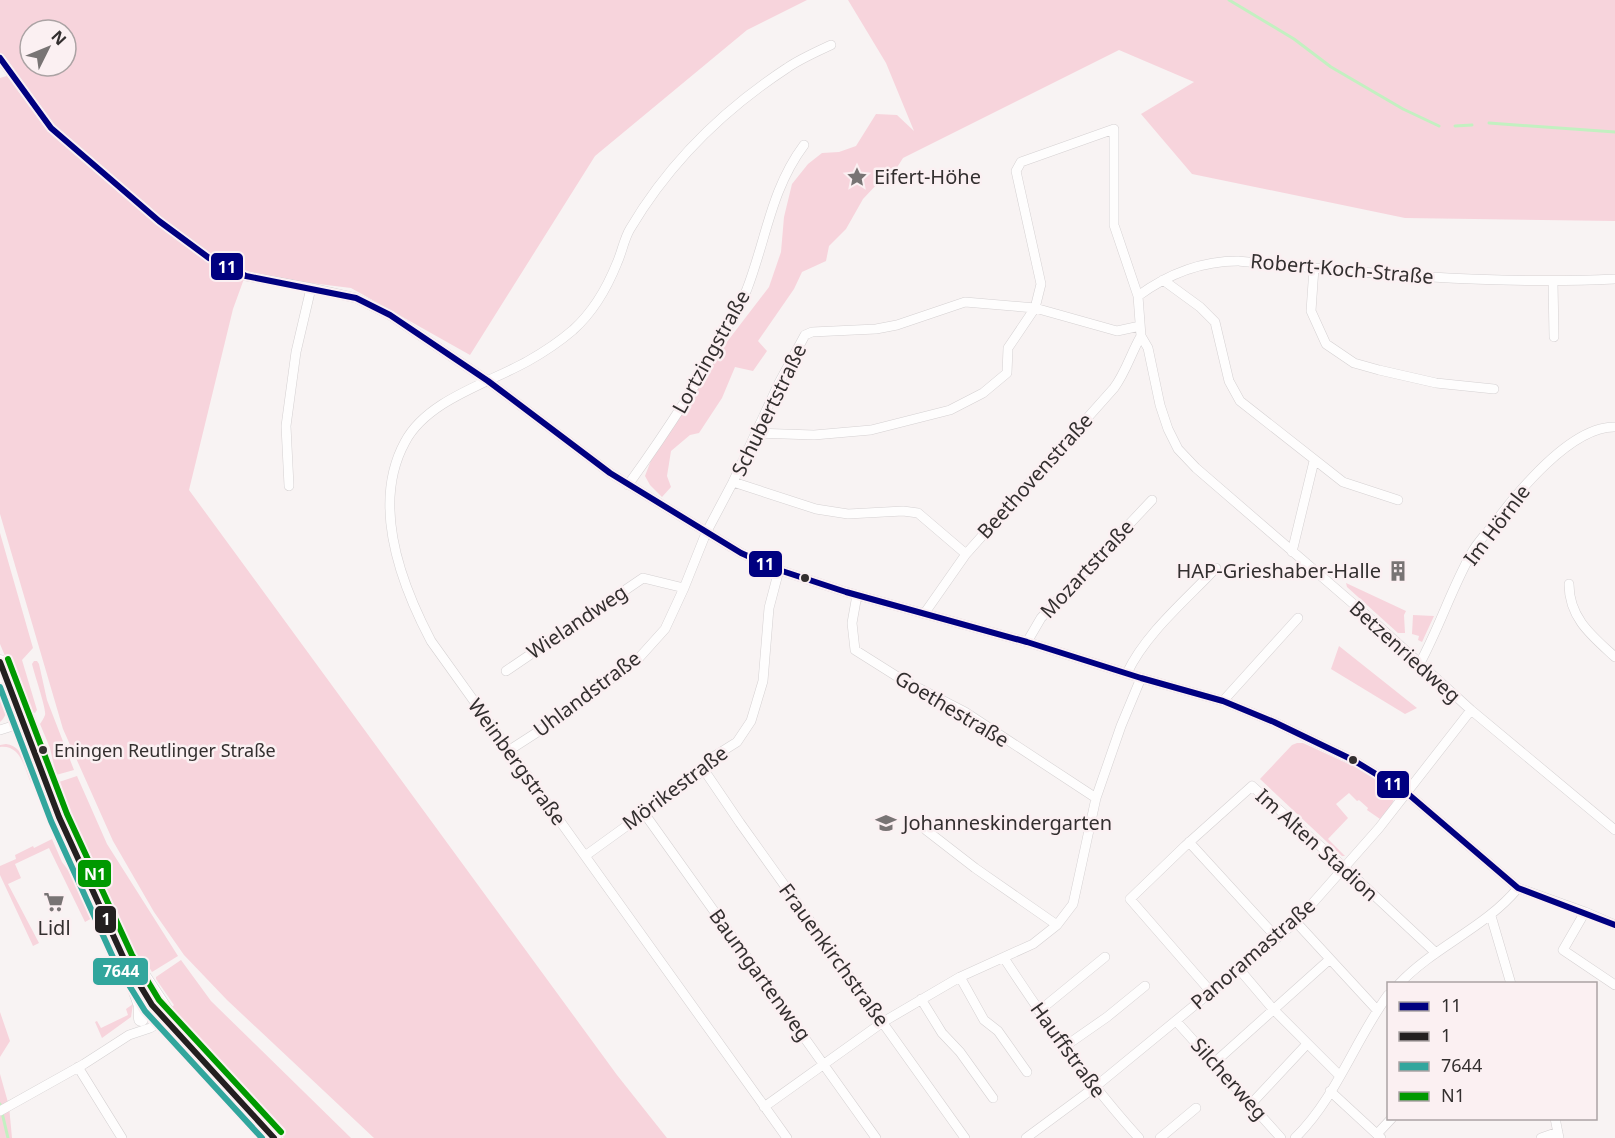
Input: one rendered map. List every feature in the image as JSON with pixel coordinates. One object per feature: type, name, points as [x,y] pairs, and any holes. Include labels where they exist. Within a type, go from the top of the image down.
[{"type":"main road","points":[[0,662],[55,808],[100,910],[124,959],[152,1005],[165,1015]]},
{"type":"main road","points":[[100,910],[165,1015],[225,1086],[274,1138]]},
{"type":"main road","points":[[124,959],[140,1002],[141,1019]]},
{"type":"street","name":"Weinbergstraße","points":[[786,1138],[431,641],[415,612],[402,576],[393,536],[390,500],[394,470],[405,441],[423,418],[447,402],[529,361],[560,342],[580,324],[598,302],[628,232],[646,203],[662,180],[693,144],[753,92],[788,66],[831,45]]},
{"type":"street","points":[[0,58],[51,128],[159,221],[209,258],[246,276],[356,298],[399,321],[488,381],[628,485],[741,553],[779,570],[857,595],[1027,642],[1222,701],[1274,722],[1368,768],[1407,793],[1518,888],[1615,925]]},
{"type":"street","name":"Betzenriedweg","points":[[1035,308],[1041,284],[1016,171],[1021,162],[1032,157],[1113,129],[1114,225],[1138,296],[1141,331],[1148,348],[1160,405],[1178,449],[1196,468],[1471,710],[1615,830]]},
{"type":"street","name":"Lortzingstraße","points":[[628,485],[672,423],[709,364],[747,290],[773,202],[804,145]]},
{"type":"street","name":"Robert-Koch-Straße","points":[[1138,296],[1163,280],[1199,265],[1219,261],[1428,277],[1553,282],[1615,279]]},
{"type":"street","points":[[1314,268],[1311,311],[1326,344],[1354,363],[1436,382],[1494,389]]},
{"type":"street","points":[[1163,280],[1200,307],[1215,322],[1229,381],[1240,401],[1343,482],[1398,500]]},
{"type":"street","points":[[1553,282],[1554,337]]},
{"type":"street","points":[[289,486],[286,426],[297,352],[311,288]]},
{"type":"street","name":"Schubertstraße","points":[[706,533],[805,335],[897,325],[965,302],[1035,308],[1117,331],[1141,331]]},
{"type":"street","points":[[756,433],[814,435],[871,430],[950,410],[983,393],[1007,373],[1008,348],[1035,308]]},
{"type":"street","name":"Beethovenstraße","points":[[924,614],[966,554],[1114,388],[1123,376],[1141,331]]},
{"type":"street","name":"Im Hörnle","points":[[1420,663],[1448,597],[1472,552],[1518,493],[1544,466],[1568,446],[1592,432],[1615,427]]},
{"type":"street","points":[[1292,552],[1314,461]]},
{"type":"street","points":[[733,482],[816,509],[848,514],[903,511],[918,513],[966,554]]},
{"type":"street","name":"Mozartstraße","points":[[1027,642],[1041,618],[1152,500]]},
{"type":"street","name":"Uhlandstraße","points":[[508,751],[553,722],[638,658],[665,629],[706,533]]},
{"type":"street","points":[[1127,673],[1136,654],[1150,637],[1216,568]]},
{"type":"street","name":"Mörikestraße","points":[[585,856],[705,770],[710,759],[737,742],[751,721],[763,681],[769,608],[779,570]]},
{"type":"street","name":"Wielandweg","points":[[506,671],[643,578],[684,588]]},
{"type":"street","points":[[1569,584],[1573,610],[1580,624],[1615,657]]},
{"type":"street","name":"Goethestraße","points":[[857,595],[852,623],[855,650],[902,679],[965,712],[1096,798]]},
{"type":"street","points":[[1222,701],[1298,618]]},
{"type":"street","points":[[764,1107],[921,999],[960,977],[1040,940],[1057,925],[1072,904],[1096,798],[1121,726],[1142,678]]},
{"type":"street","name":"Panoramastraße","points":[[1026,1138],[1095,1087],[1296,922],[1345,868],[1407,793],[1471,710]]},
{"type":"street","points":[[0,730],[22,723]]},
{"type":"street","name":"Frauenkirchstraße","points":[[705,770],[740,823],[965,1138]]},
{"type":"street","name":"Im Alten Stadion","points":[[1211,992],[1131,899],[1189,842],[1252,786],[1436,953]]},
{"type":"street","name":"Baumgartenweg","points":[[644,813],[876,1138]]},
{"type":"street","points":[[926,830],[975,868],[1057,925]]},
{"type":"street","points":[[1189,842],[1277,938]]},
{"type":"street","points":[[1401,982],[1436,953],[1491,916],[1518,888]]},
{"type":"street","points":[[1585,912],[1563,950],[1615,985]]},
{"type":"street","points":[[1491,916],[1510,982]]},
{"type":"street","points":[[1296,922],[1377,1011]]},
{"type":"street","points":[[1039,1011],[1105,957]]},
{"type":"street","name":"Hauffstraße","points":[[1004,958],[1064,1047],[1139,1138]]},
{"type":"street","points":[[1214,1063],[1330,959]]},
{"type":"street","points":[[1239,969],[1273,1010],[1340,1076]]},
{"type":"street","points":[[960,977],[984,1020],[998,1031],[1027,1072]]},
{"type":"street","points":[[1064,1047],[1145,986]]},
{"type":"street","points":[[1295,1138],[1311,1121],[1387,998]]},
{"type":"street","points":[[921,999],[942,1034],[960,1052],[993,1098]]},
{"type":"street","points":[[129,1035],[141,1019],[165,1015]]},
{"type":"street","points":[[4,1108],[78,1067],[129,1035],[144,1031],[165,1015]]},
{"type":"street","name":"Silcherweg","points":[[1176,1021],[1281,1138]]},
{"type":"street","points":[[1251,1104],[1307,1044]]},
{"type":"street","points":[[78,1067],[122,1138]]},
{"type":"street","points":[[1330,1091],[1379,1136],[1391,1120]]},
{"type":"street","points":[[1160,1138],[1196,1108]]},
{"type":"street","points":[[1541,1138],[1559,1135],[1555,1120]]},
{"type":"shaded area","points":[[0,0],[807,0],[747,30],[595,156],[470,355],[351,288],[245,275],[210,256],[160,220],[52,127],[0,55]]},
{"type":"shaded area","points":[[848,0],[1615,0],[1615,221],[1405,218],[1192,174],[1141,114],[1194,82],[1119,50],[903,158],[896,169],[879,182],[863,199],[846,229],[829,246],[826,261],[802,272],[794,289],[758,341],[767,351],[753,371],[735,367],[722,398],[699,433],[690,435],[671,451],[667,476],[671,487],[662,497],[645,476],[653,455],[710,364],[769,287],[781,252],[784,217],[792,184],[808,164],[822,153],[839,152],[856,146],[876,114],[897,115],[914,131],[886,63]]},
{"type":"shaded area","points":[[10,75],[50,128],[159,222],[245,276],[233,309],[189,490],[617,1075],[667,1138],[374,1138],[227,1000],[184,955],[154,912],[113,841],[63,729],[0,514],[0,78]]},
{"type":"shaded area","points":[[0,533],[33,648],[22,660],[37,710],[35,713],[24,701],[0,644]]},
{"type":"shaded area","points":[[1346,583],[1406,611],[1404,615],[1405,633],[1398,633],[1347,587]]},
{"type":"shaded area","points":[[1413,615],[1434,616],[1422,642],[1418,640],[1419,636],[1412,634]]},
{"type":"shaded area","points":[[1339,646],[1417,708],[1405,714],[1331,669]]},
{"type":"shaded area","points":[[34,661],[39,664],[47,700],[74,770],[56,775],[50,748],[40,724],[45,712],[32,664]]},
{"type":"shaded area","points":[[0,686],[5,700],[6,714],[0,722]]},
{"type":"shaded area","points":[[1303,743],[1355,767],[1391,789],[1393,793],[1392,805],[1380,819],[1349,793],[1336,804],[1348,818],[1328,839],[1345,856],[1342,856],[1260,779],[1292,745]]},
{"type":"shaded area","points":[[6,744],[17,749],[21,754],[33,784],[17,753],[7,747],[0,747]]},
{"type":"shaded area","points":[[77,776],[107,844],[178,956],[152,972],[146,962],[141,965],[108,907],[88,867],[63,806],[67,805],[59,782]]},
{"type":"shaded area","points":[[52,839],[62,862],[78,883],[94,917],[85,922],[49,848],[15,864],[21,878],[8,884],[39,943],[33,946],[0,875],[0,866],[16,859],[15,855]]},
{"type":"shaded area","points":[[95,919],[131,995],[133,1003],[93,920]]},
{"type":"shaded area","points":[[181,960],[211,1001],[351,1138],[284,1138],[273,1128],[184,1024],[156,979]]},
{"type":"shaded area","points":[[133,1004],[131,1017],[102,1038],[95,1022],[97,1021],[101,1028],[128,1015],[126,1009]]},
{"type":"shaded area","points":[[0,1012],[10,1041],[0,1057]]},
{"type":"shaded area","points":[[158,1031],[165,1032],[173,1039],[208,1081],[264,1138],[261,1138],[202,1078],[172,1041]]},
{"type":"shaded area","points":[[0,1074],[9,1106],[12,1138],[0,1138]]},
{"type":"waterway","points":[[1229,0],[1294,39],[1331,67],[1403,109],[1439,126]]},
{"type":"waterway","points":[[1489,123],[1615,132]]},
{"type":"waterway","points":[[1455,126],[1472,125]]},
{"type":"waterway","points":[[0,1104],[8,1138]]},
{"type":"transit line","name":"11","points":[[0,58],[51,128],[159,221],[209,258],[246,276],[356,298],[390,315],[488,381],[610,473],[741,553],[779,570],[846,592],[1027,642],[1223,701],[1274,722],[1353,760],[1407,793],[1518,888],[1615,925]]},
{"type":"transit line","name":"N1","points":[[8,659],[67,814],[132,955],[159,1000],[281,1132]]},
{"type":"transit line","name":"1","points":[[0,662],[59,817],[124,959],[152,1005],[274,1138]]},
{"type":"transit line","name":"7644","points":[[0,687],[51,821],[116,964],[145,1011],[262,1138]]},
{"type":"place","name":"Eifert-Höhe","points":[[857,177]]},
{"type":"place","name":"HAP-Grieshaber-Halle","points":[[1398,571]]},
{"type":"place","name":"Eningen Reutlinger Straße","points":[[43,750]]},
{"type":"place","name":"Johanneskindergarten","points":[[886,823]]},
{"type":"place","name":"Lidl","points":[[54,902]]}]
